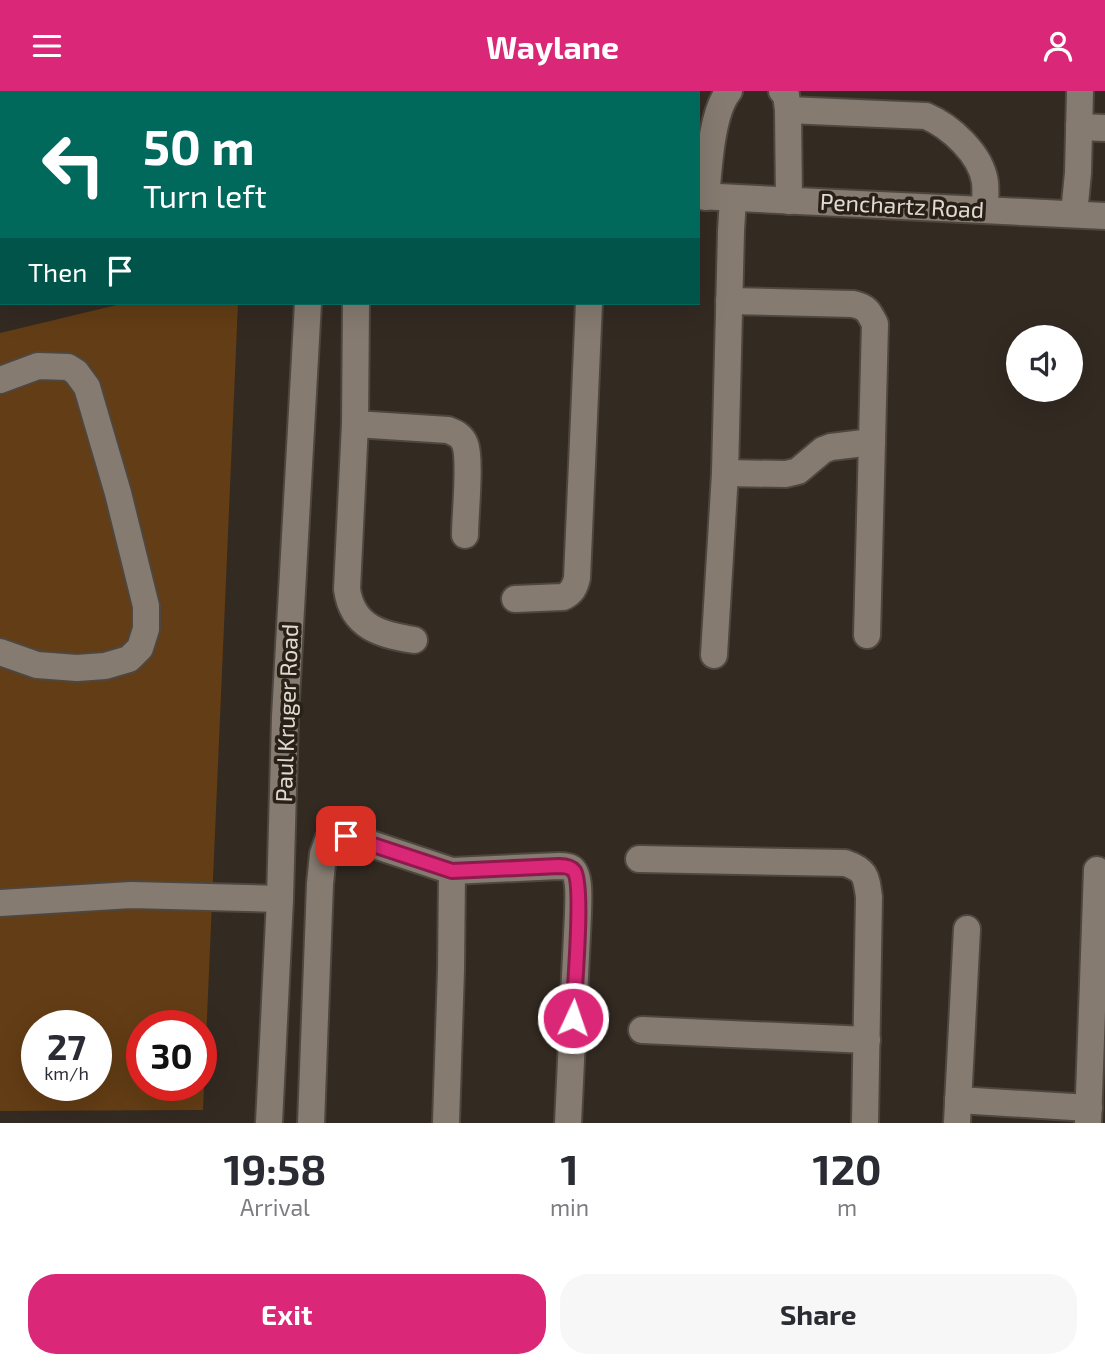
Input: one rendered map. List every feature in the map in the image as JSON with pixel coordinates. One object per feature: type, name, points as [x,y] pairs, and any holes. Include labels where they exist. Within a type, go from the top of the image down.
[{"type":"street","points":[[702,196],[717,117],[729,91]]},
{"type":"street","points":[[1074,214],[1078,173],[1092,128],[1080,91]]},
{"type":"street","points":[[789,201],[785,100],[926,116],[938,121],[955,132],[979,166],[985,180],[985,210]]},
{"type":"street","name":"Penchartz Road","points":[[702,196],[1105,216]]},
{"type":"street","points":[[714,655],[725,473],[733,198]]},
{"type":"street","points":[[729,300],[862,306],[870,312],[875,324],[867,635]]},
{"type":"street","name":"Paul Kruger Road","points":[[269,1123],[280,899],[285,717],[308,305]]},
{"type":"street","points":[[356,305],[355,424],[347,589],[349,603],[355,614],[372,629],[388,636],[414,640]]},
{"type":"street","points":[[515,599],[569,595],[577,578],[589,305]]},
{"type":"street","points":[[0,380],[38,366],[68,367],[76,372],[87,387],[118,493],[146,606],[146,629],[140,648],[129,659],[105,666],[77,668],[37,665],[0,652]]},
{"type":"street","points":[[355,424],[448,431],[461,438],[468,453],[465,535]]},
{"type":"street","points":[[725,473],[786,474],[798,471],[823,450],[831,447],[872,442]]},
{"type":"street","points":[[311,1123],[323,854],[328,840],[346,836],[452,871],[559,866],[574,871],[578,883],[578,914],[568,1123]]},
{"type":"street","points":[[639,859],[845,863],[861,868],[867,879],[869,897],[865,1123]]},
{"type":"street","points":[[967,929],[957,1112],[1088,1116],[1098,1062],[1097,870]]},
{"type":"street","points":[[446,1123],[452,871]]},
{"type":"street","points":[[0,903],[131,895],[280,899]]},
{"type":"street","points":[[642,1030],[867,1040]]},
{"type":"shaded area","points":[[117,305],[238,305],[207,1010],[126,1010],[126,1101],[203,1101],[203,1110],[0,1111],[0,333]]},
{"type":"route","points":[[346,836],[452,871],[559,866],[571,868],[578,883],[573,1018]]}]
